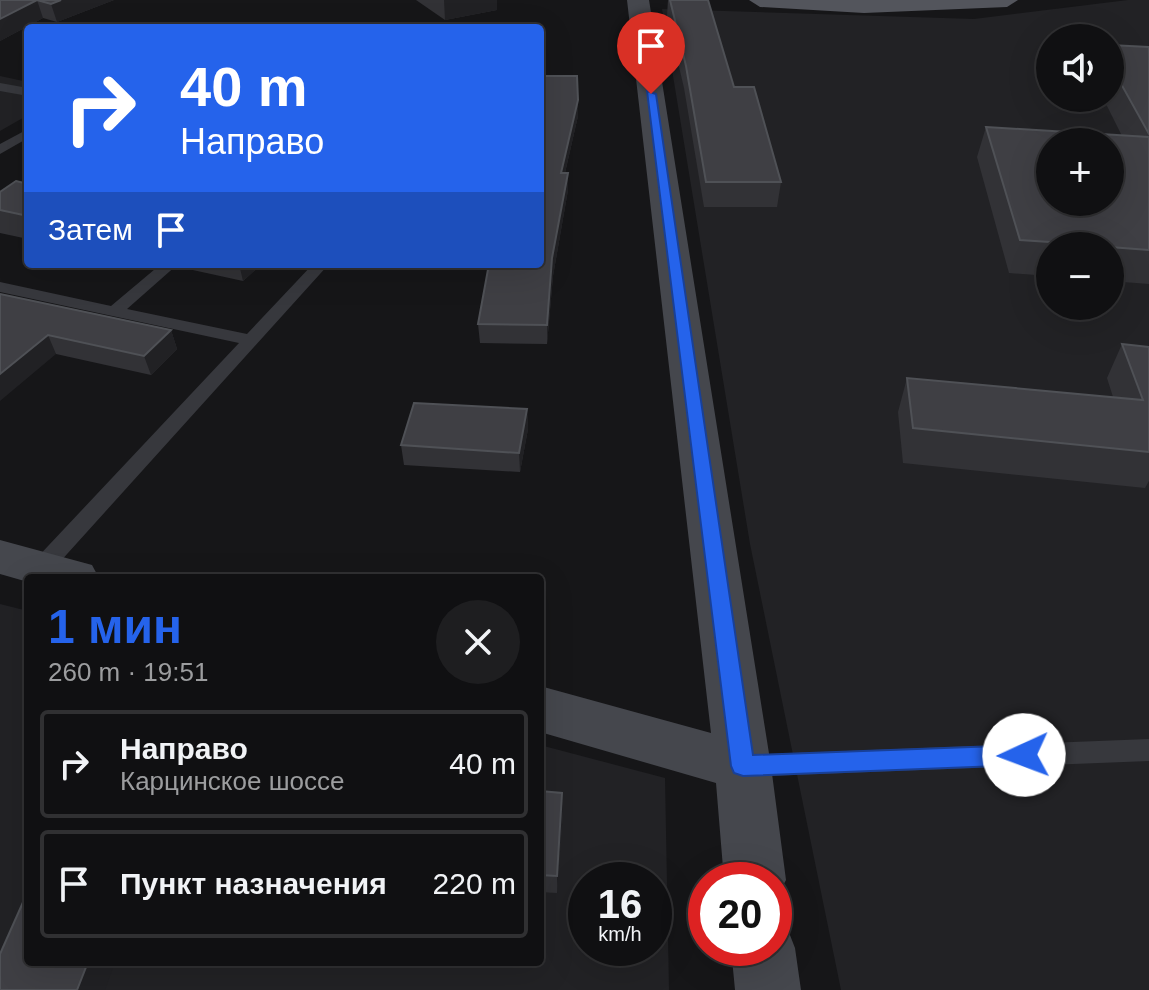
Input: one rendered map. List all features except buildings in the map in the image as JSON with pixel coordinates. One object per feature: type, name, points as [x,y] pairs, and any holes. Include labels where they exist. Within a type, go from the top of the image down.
[{"type":"main road","points":[[638,0],[743,766],[753,862]]},
{"type":"main road","points":[[760,0],[882,3],[1007,0]]},
{"type":"main road","points":[[544,710],[743,766]]},
{"type":"main road","points":[[765,966],[768,990]]},
{"type":"lane","points":[[0,87],[24,91]]},
{"type":"lane","points":[[0,150],[24,135]]},
{"type":"lane","points":[[115,311],[165,268]]},
{"type":"lane","points":[[39,568],[317,268]]},
{"type":"lane","points":[[0,287],[251,340]]},
{"type":"lane","points":[[743,766],[1149,750]]},
{"type":"shaded area","points":[[1149,0],[1149,990],[841,990],[750,544],[662,9],[974,19]]},
{"type":"shaded area","points":[[0,76],[24,81],[24,117],[0,131]]},
{"type":"shaded area","points":[[0,604],[24,610],[24,966],[544,966],[544,746],[665,778],[667,862],[568,862],[568,966],[669,966],[669,990],[0,990]]},
{"type":"route","points":[[651,94],[743,766],[1024,755]]}]
